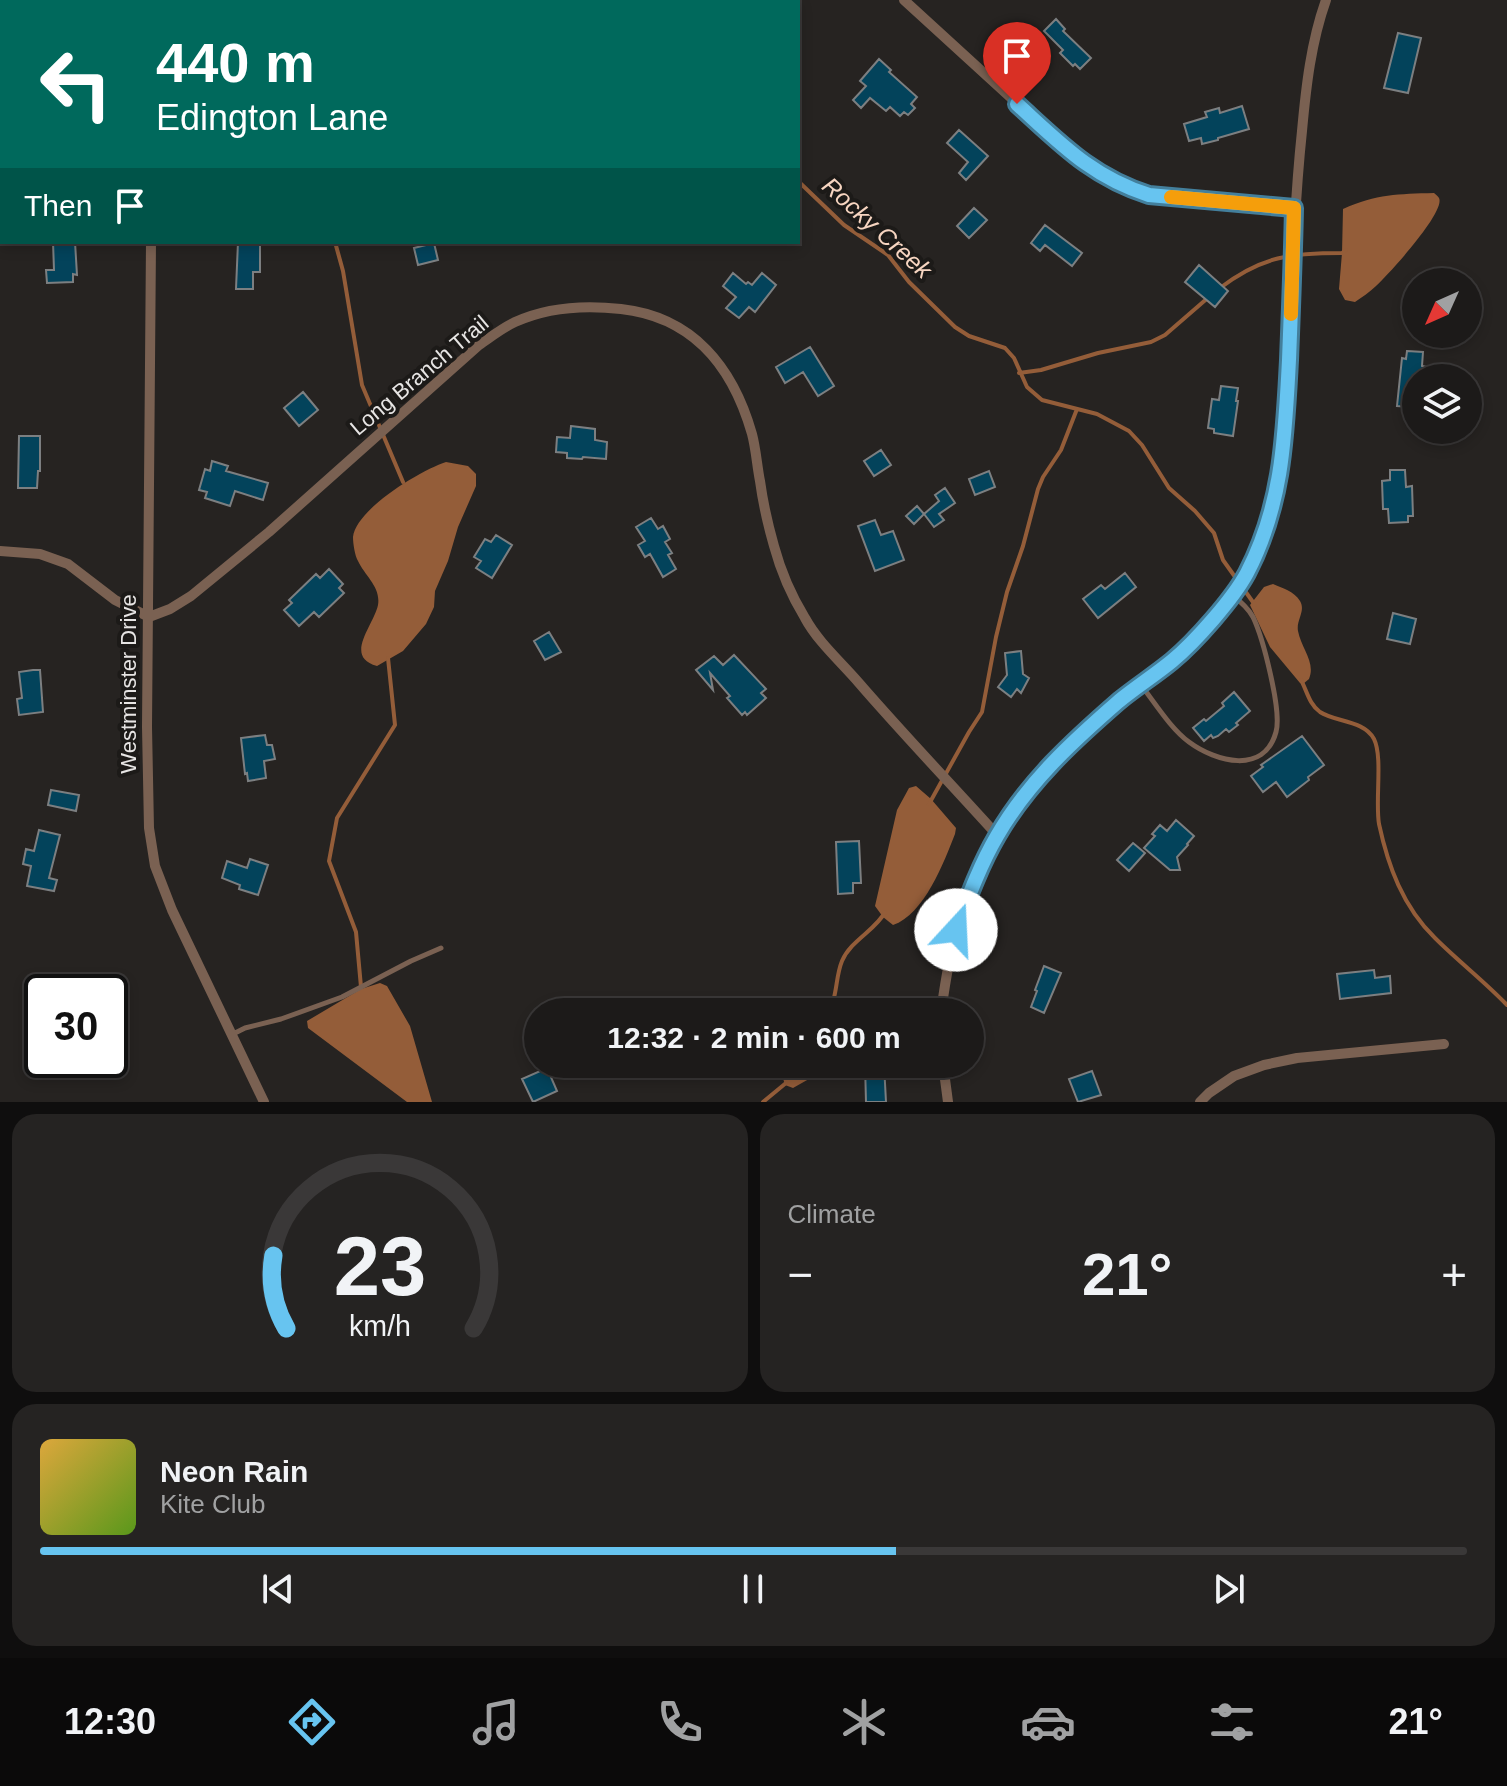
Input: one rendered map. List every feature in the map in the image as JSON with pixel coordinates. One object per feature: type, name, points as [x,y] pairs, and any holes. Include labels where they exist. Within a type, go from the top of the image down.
[{"type":"street","points":[[904,0],[1079,160],[1118,184],[1149,195],[1294,208]]},
{"type":"street","points":[[943,998],[956,930],[973,884],[997,835],[1034,782],[1078,737],[1174,659],[1205,628],[1245,576],[1258,550],[1272,511],[1284,447],[1294,208],[1306,93],[1318,21],[1326,0]]},
{"type":"street","name":"Westminster Drive","points":[[151,244],[149,828],[155,866],[172,910],[264,1102]]},
{"type":"street","name":"Long Branch Trail","points":[[149,617],[191,596],[269,532],[479,345],[512,323],[535,314],[565,309],[598,306],[639,311],[675,324],[706,347],[724,371],[741,403],[752,435],[774,547],[787,585],[807,622],[868,694],[997,835]]},
{"type":"street","points":[[0,551],[40,554],[68,564],[115,600],[149,617]]},
{"type":"street","points":[[1200,1102],[1234,1076],[1264,1065],[1297,1058],[1444,1044]]},
{"type":"street","points":[[945,1078],[948,1102]]},
{"type":"lane","points":[[1140,685],[1186,741],[1206,753],[1228,760],[1247,761],[1265,753],[1276,732],[1269,668],[1252,615],[1232,595]]},
{"type":"lane","points":[[233,1034],[342,997],[441,948]]},
{"type":"shaded area","points":[[1434,193],[1439,198],[1439,205],[1415,243],[1371,290],[1355,302],[1345,300],[1339,289],[1343,209],[1388,196]]},
{"type":"shaded area","points":[[446,462],[468,466],[476,474],[476,486],[458,527],[426,624],[403,651],[377,666],[367,662],[361,648],[378,599],[375,587],[357,559],[353,537],[357,526],[377,503],[421,473]]},
{"type":"shaded area","points":[[1273,584],[1295,595],[1302,605],[1298,631],[1311,667],[1309,679],[1303,684],[1270,647],[1250,605],[1264,587]]},
{"type":"shaded area","points":[[916,786],[956,828],[932,886],[914,910],[893,925],[875,906],[897,810],[909,788]]},
{"type":"shaded area","points":[[380,983],[387,986],[410,1026],[432,1102],[407,1102],[308,1028],[307,1021],[361,989]]},
{"type":"shaded area","points":[[783,1078],[811,1078],[793,1088],[785,1085]]},
{"type":"building","points":[[1056,19],[1065,29],[1063,31],[1091,58],[1080,69],[1060,53],[1063,50],[1044,31]]},
{"type":"building","points":[[1398,33],[1421,38],[1408,93],[1384,88]]},
{"type":"building","points":[[879,59],[917,97],[911,104],[915,108],[908,115],[904,112],[900,116],[890,107],[886,111],[870,98],[861,108],[853,100],[866,86],[860,81]]},
{"type":"building","points":[[1242,106],[1249,129],[1202,144],[1201,138],[1189,141],[1184,124],[1207,117],[1205,112],[1219,108],[1220,113]]},
{"type":"building","points":[[959,130],[988,156],[966,180],[959,173],[968,162],[947,143]]},
{"type":"building","points":[[974,208],[987,220],[969,238],[957,226]]},
{"type":"building","points":[[1045,225],[1082,253],[1072,266],[1045,245],[1040,251],[1031,243]]},
{"type":"building","points":[[53,244],[75,244],[77,275],[73,274],[73,282],[47,283],[46,270],[54,270]]},
{"type":"building","points":[[238,244],[260,244],[260,272],[253,272],[253,289],[236,289]]},
{"type":"building","points":[[434,244],[438,260],[418,265],[414,248]]},
{"type":"building","points":[[1199,265],[1228,291],[1215,307],[1185,282]]},
{"type":"building","points":[[733,273],[752,285],[762,273],[776,285],[755,312],[749,307],[739,318],[726,308],[736,297],[723,286]]},
{"type":"building","points":[[810,347],[834,386],[818,396],[803,372],[785,383],[776,367]]},
{"type":"building","points":[[1407,351],[1423,352],[1422,364],[1402,364],[1402,406],[1397,406],[1402,358],[1406,359]]},
{"type":"building","points":[[1221,386],[1238,388],[1233,436],[1214,433],[1214,429],[1208,428],[1212,399],[1219,400]]},
{"type":"building","points":[[303,392],[318,410],[299,426],[284,408]]},
{"type":"building","points":[[571,426],[595,429],[595,440],[607,442],[606,459],[567,458],[567,453],[556,452],[557,437],[570,438]]},
{"type":"building","points":[[19,436],[40,436],[37,488],[18,488]]},
{"type":"building","points":[[881,450],[891,465],[874,476],[864,461]]},
{"type":"building","points":[[212,461],[228,466],[226,471],[268,483],[263,500],[235,491],[230,506],[205,498],[207,492],[199,490],[205,469],[210,471]]},
{"type":"building","points":[[1390,470],[1405,470],[1406,487],[1412,486],[1413,516],[1408,516],[1408,522],[1389,523],[1388,509],[1383,509],[1382,481],[1390,480]]},
{"type":"building","points":[[989,471],[995,487],[975,495],[969,479]]},
{"type":"building","points":[[945,488],[955,503],[939,514],[944,520],[934,527],[924,514],[939,501],[935,495]]},
{"type":"building","points":[[917,506],[924,514],[914,524],[906,516]]},
{"type":"building","points":[[651,518],[658,529],[663,526],[670,539],[665,542],[676,569],[663,577],[650,554],[645,557],[638,545],[645,541],[636,527]]},
{"type":"building","points":[[875,520],[881,535],[893,531],[904,560],[875,571],[858,526]]},
{"type":"building","points":[[496,535],[512,545],[492,578],[476,568],[481,561],[474,557],[485,539],[491,542]]},
{"type":"building","points":[[329,569],[343,584],[339,588],[344,593],[319,617],[314,612],[299,626],[284,610],[292,603],[289,600],[316,574],[320,578]]},
{"type":"building","points":[[1125,573],[1136,587],[1098,618],[1083,599],[1101,585],[1105,589]]},
{"type":"building","points":[[1393,613],[1416,619],[1410,644],[1387,639]]},
{"type":"building","points":[[549,632],[561,652],[545,660],[534,641]]},
{"type":"building","points":[[1021,651],[1023,674],[1029,678],[1021,693],[1017,689],[1011,697],[998,687],[1007,675],[1005,653]]},
{"type":"building","points":[[734,655],[766,689],[761,693],[766,698],[747,715],[745,712],[742,715],[727,698],[730,696],[710,673],[713,690],[696,670],[714,656],[723,665]]},
{"type":"building","points":[[40,670],[43,712],[19,715],[17,699],[22,698],[19,672]]},
{"type":"building","points":[[1234,692],[1250,711],[1229,732],[1226,729],[1204,741],[1193,728],[1224,706],[1222,703]]},
{"type":"building","points":[[265,735],[267,745],[272,745],[275,759],[264,761],[266,778],[248,781],[241,738]]},
{"type":"building","points":[[1302,736],[1324,765],[1287,797],[1276,782],[1263,792],[1251,776],[1263,767],[1261,765]]},
{"type":"building","points":[[51,790],[79,795],[76,811],[48,805]]},
{"type":"building","points":[[1176,820],[1194,836],[1177,857],[1180,870],[1170,870],[1144,848],[1160,825],[1167,831]]},
{"type":"building","points":[[39,830],[60,835],[49,878],[57,880],[54,891],[27,886],[31,866],[23,864],[26,849],[34,851]]},
{"type":"building","points":[[859,841],[861,883],[853,883],[853,893],[838,894],[836,842]]},
{"type":"building","points":[[1133,843],[1145,853],[1129,871],[1117,860]]},
{"type":"building","points":[[250,859],[268,865],[258,895],[239,889],[240,885],[222,878],[227,861],[247,868]]},
{"type":"building","points":[[1044,966],[1061,973],[1044,1013],[1031,1007]]},
{"type":"building","points":[[1374,970],[1375,978],[1390,976],[1391,993],[1340,999],[1337,974]]},
{"type":"building","points":[[1092,1071],[1101,1095],[1078,1102],[1069,1079]]},
{"type":"building","points":[[551,1078],[557,1091],[533,1102],[522,1079]]},
{"type":"building","points":[[865,1078],[885,1078],[886,1102],[866,1102]]},
{"type":"waterway","name":"Rocky Creek","points":[[800,183],[844,225],[888,255],[909,282],[955,327],[969,336],[1005,348],[1014,358],[1027,387],[1042,400],[1097,414],[1129,431],[1142,445],[1169,488],[1214,533],[1223,560],[1255,605]]},
{"type":"waterway","points":[[336,244],[362,385],[403,482]]},
{"type":"waterway","points":[[1220,288],[1250,269],[1278,258],[1342,253],[1346,250]]},
{"type":"waterway","points":[[1019,373],[1151,342],[1165,335],[1210,296]]},
{"type":"waterway","points":[[929,804],[982,712],[1007,592],[1038,489],[1061,450],[1077,409]]},
{"type":"waterway","points":[[361,987],[356,932],[329,861],[337,818],[395,725],[388,658]]},
{"type":"waterway","name":"Rocky Creek","points":[[1301,680],[1316,709],[1363,728],[1374,739],[1378,757],[1379,824],[1398,885],[1424,926],[1507,1005]]},
{"type":"waterway","points":[[833,998],[846,954],[885,912]]},
{"type":"waterway","points":[[763,1102],[786,1083]]},
{"type":"slow traffic","points":[[1171,197],[1294,208],[1291,314]]},
{"type":"route","points":[[956,930],[973,884],[997,835],[1034,782],[1122,698],[1174,659],[1205,628],[1245,576],[1272,511],[1284,447],[1294,208],[1149,195],[1133,190],[1079,160],[1017,104]]}]
